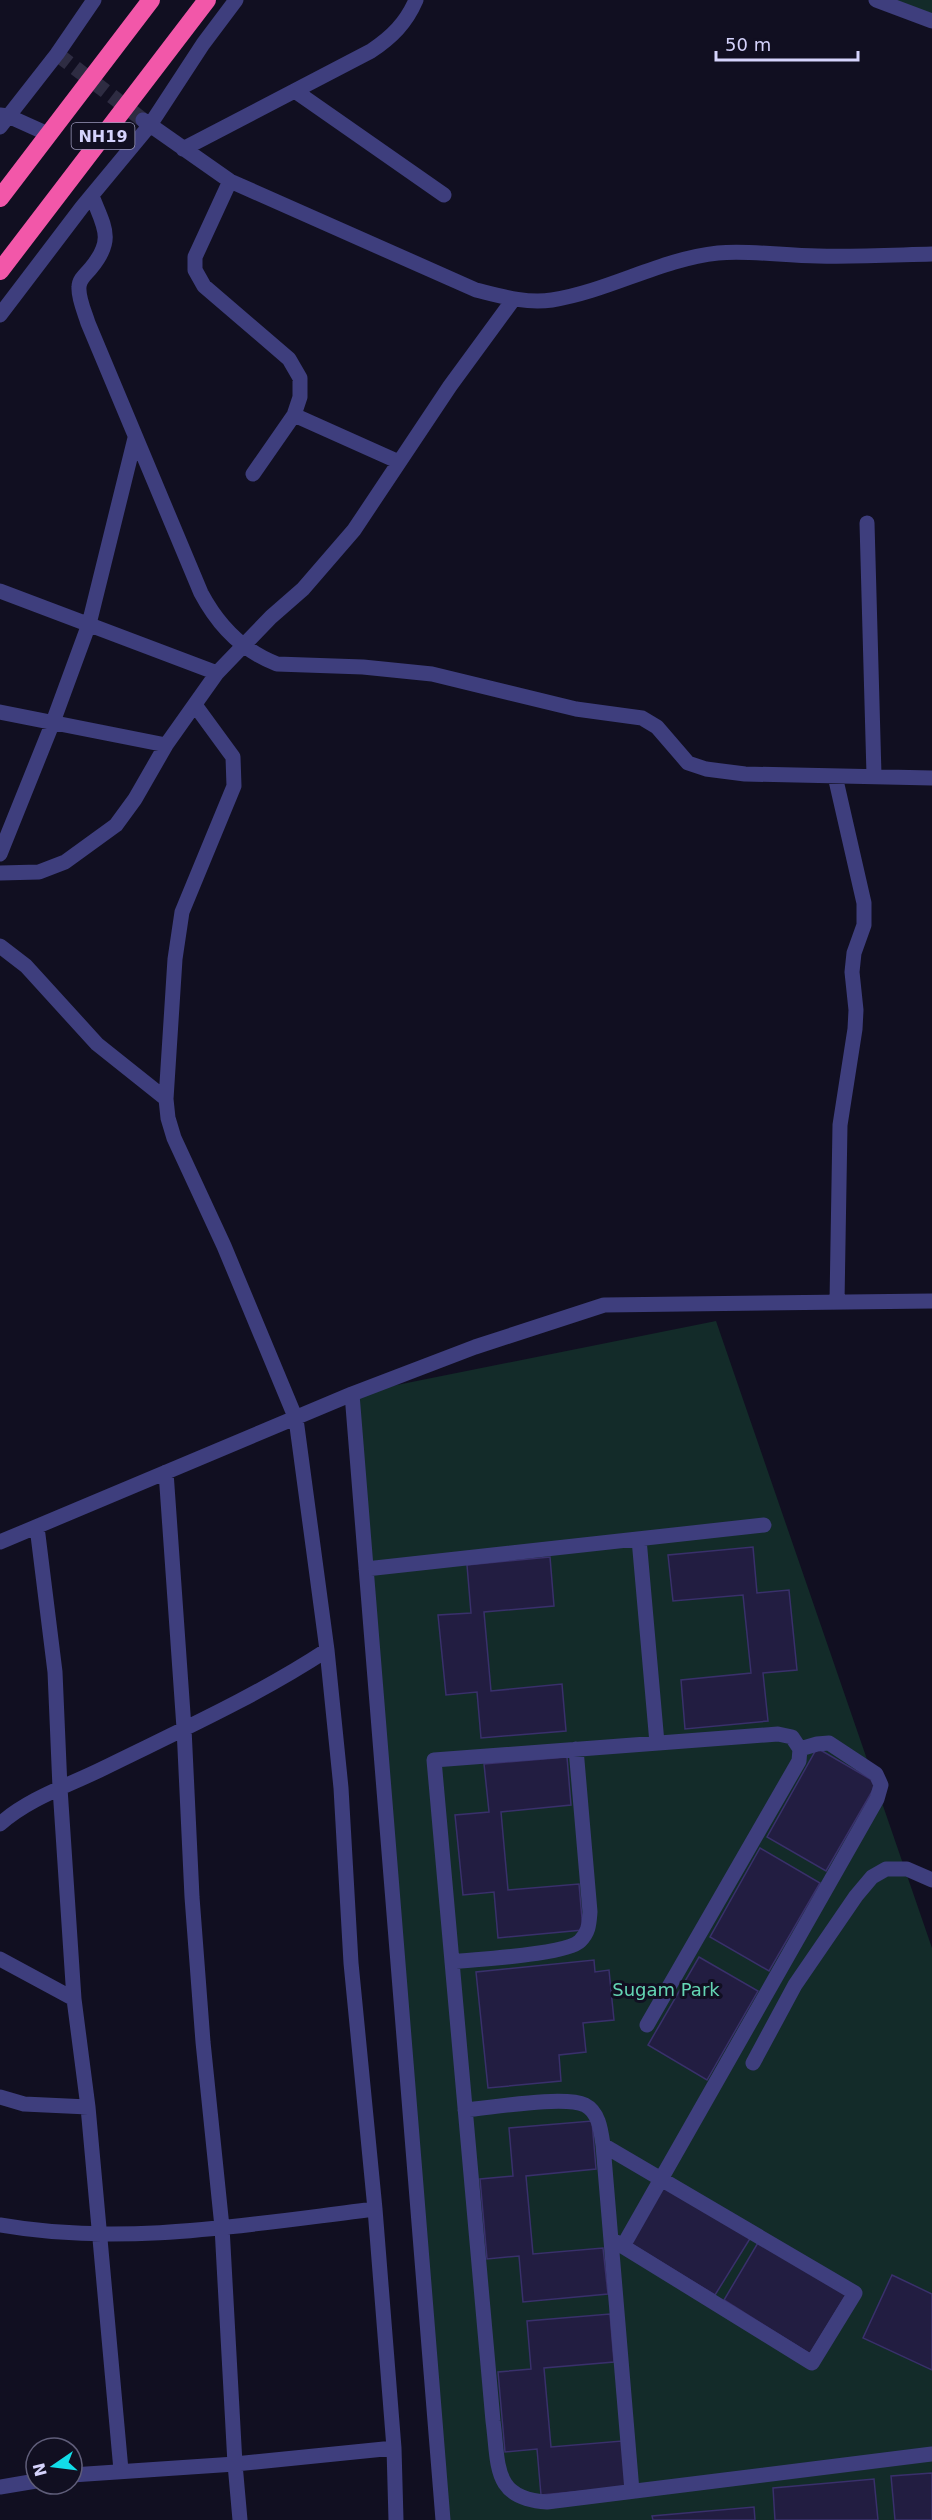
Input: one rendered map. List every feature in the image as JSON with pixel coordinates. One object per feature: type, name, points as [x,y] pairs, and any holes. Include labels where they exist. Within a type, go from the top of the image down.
[{"type":"highway","name":"NH19","points":[[0,198],[151,0]]},
{"type":"highway","name":"NH19","points":[[0,271],[207,0]]},
{"type":"street","points":[[0,315],[92,196],[236,0]]},
{"type":"street","points":[[183,149],[371,51],[389,39],[407,21],[416,0]]},
{"type":"street","points":[[876,0],[932,21]]},
{"type":"street","points":[[48,134],[3,120],[57,54],[92,1]]},
{"type":"street","points":[[295,92],[444,195]]},
{"type":"street","points":[[146,123],[230,181],[476,290],[513,300],[550,300],[588,291],[680,261],[717,253],[817,256],[932,254]]},
{"type":"street","points":[[230,181],[195,257],[195,270],[204,286],[289,358],[300,378],[300,397],[294,415],[253,474]]},
{"type":"street","points":[[92,196],[105,231],[106,241],[102,254],[81,280],[78,288],[88,323],[201,593],[215,615],[243,645],[277,664],[363,667],[432,674],[576,709],[642,718],[657,727],[688,763],[706,769],[745,774],[932,778]]},
{"type":"street","points":[[0,873],[39,872],[65,862],[116,825],[135,799],[166,745],[217,673],[243,645],[303,589],[354,530],[513,300]]},
{"type":"street","points":[[294,415],[399,462]]},
{"type":"street","points":[[0,854],[89,624],[135,438]]},
{"type":"street","points":[[867,522],[874,775]]},
{"type":"street","points":[[0,591],[217,673]]},
{"type":"street","points":[[195,705],[233,757],[236,772],[234,786],[182,912],[175,959],[166,1099],[168,1118],[174,1138],[224,1246],[296,1419],[327,1650],[340,1788],[351,1963],[375,2209],[394,2448],[396,2520]]},
{"type":"street","points":[[0,712],[166,745]]},
{"type":"street","points":[[835,776],[864,903],[864,925],[854,953],[852,972],[856,1010],[855,1029],[840,1125],[837,1302]]},
{"type":"street","points":[[0,946],[26,966],[97,1044],[166,1099]]},
{"type":"street","points":[[0,1542],[352,1394],[475,1347],[604,1305],[932,1302]]},
{"type":"street","points":[[352,1394],[443,2520]]},
{"type":"street","points":[[166,1472],[184,1728],[194,1919],[222,2227],[240,2520]]},
{"type":"street","points":[[366,1569],[764,1525]]},
{"type":"street","points":[[37,1527],[55,1672],[74,1999],[88,2107],[121,2470]]},
{"type":"street","points":[[639,1539],[657,1743]]},
{"type":"street","points":[[0,1824],[8,1817],[60,1788],[184,1728],[296,1670],[327,1650]]},
{"type":"street","points":[[647,2025],[799,1761],[800,1749],[792,1737],[778,1734],[434,1760],[499,2472],[510,2491],[526,2500],[547,2502],[932,2454]]},
{"type":"street","points":[[617,2243],[661,2179],[877,1799],[881,1785],[876,1774],[829,1743],[800,1749]]},
{"type":"street","points":[[452,1962],[561,1950],[578,1943],[588,1931],[590,1912],[576,1749]]},
{"type":"street","points":[[753,2062],[795,1985],[856,1896],[872,1877],[886,1869],[907,1869],[932,1880]]},
{"type":"street","points":[[0,1959],[74,1999]]},
{"type":"street","points":[[0,2097],[24,2104],[88,2107]]},
{"type":"street","points":[[465,2110],[568,2101],[586,2106],[599,2121],[617,2243],[632,2491]]},
{"type":"street","points":[[603,2145],[855,2293],[812,2363],[617,2243]]},
{"type":"street","points":[[0,2225],[27,2230],[99,2235],[222,2227],[375,2209]]},
{"type":"street","points":[[84,2474],[235,2464],[394,2448]]},
{"type":"street","points":[[0,2487],[24,2483]]},
{"type":"green space","points":[[896,0],[932,0],[932,15]]},
{"type":"green space","name":"Sugam Park","points":[[716,1321],[932,1948],[932,2520],[443,2520],[352,1394]]},
{"type":"building","points":[[753,1547],[757,1593],[789,1590],[797,1670],[763,1673],[768,1721],[685,1729],[681,1680],[751,1673],[743,1595],[673,1601],[668,1555]]},
{"type":"building","points":[[550,1557],[554,1606],[484,1612],[491,1691],[562,1684],[566,1731],[481,1738],[477,1692],[446,1695],[438,1615],[471,1613],[467,1565]]},
{"type":"building","points":[[817,1748],[877,1783],[826,1871],[767,1837]]},
{"type":"building","points":[[567,1757],[571,1805],[501,1812],[508,1890],[579,1884],[583,1930],[498,1938],[494,1892],[463,1895],[455,1815],[489,1812],[484,1764]]},
{"type":"building","points":[[760,1848],[820,1883],[769,1971],[710,1937]]},
{"type":"building","points":[[699,1957],[758,1991],[707,2080],[648,2045]]},
{"type":"building","points":[[594,1960],[595,1972],[609,1970],[614,2020],[583,2023],[586,2052],[559,2055],[561,2081],[488,2088],[476,1972]]},
{"type":"building","points":[[592,2121],[596,2169],[526,2176],[533,2254],[603,2248],[608,2294],[523,2302],[519,2256],[487,2259],[480,2179],[513,2176],[509,2128]]},
{"type":"building","points":[[663,2183],[751,2237],[715,2295],[628,2242]]},
{"type":"building","points":[[759,2241],[846,2295],[810,2354],[724,2300]]},
{"type":"building","points":[[892,2275],[932,2294],[932,2370],[863,2338]]},
{"type":"building","points":[[610,2314],[614,2362],[544,2368],[551,2447],[622,2441],[626,2487],[541,2495],[537,2449],[505,2452],[498,2372],[531,2369],[527,2321]]},
{"type":"building","points":[[932,2473],[932,2520],[895,2520],[891,2476]]},
{"type":"building","points":[[874,2479],[878,2520],[775,2520],[773,2488]]},
{"type":"building","points":[[754,2507],[755,2520],[653,2520],[652,2516]]},
{"type":"tunnel","points":[[57,54],[143,120]]}]
